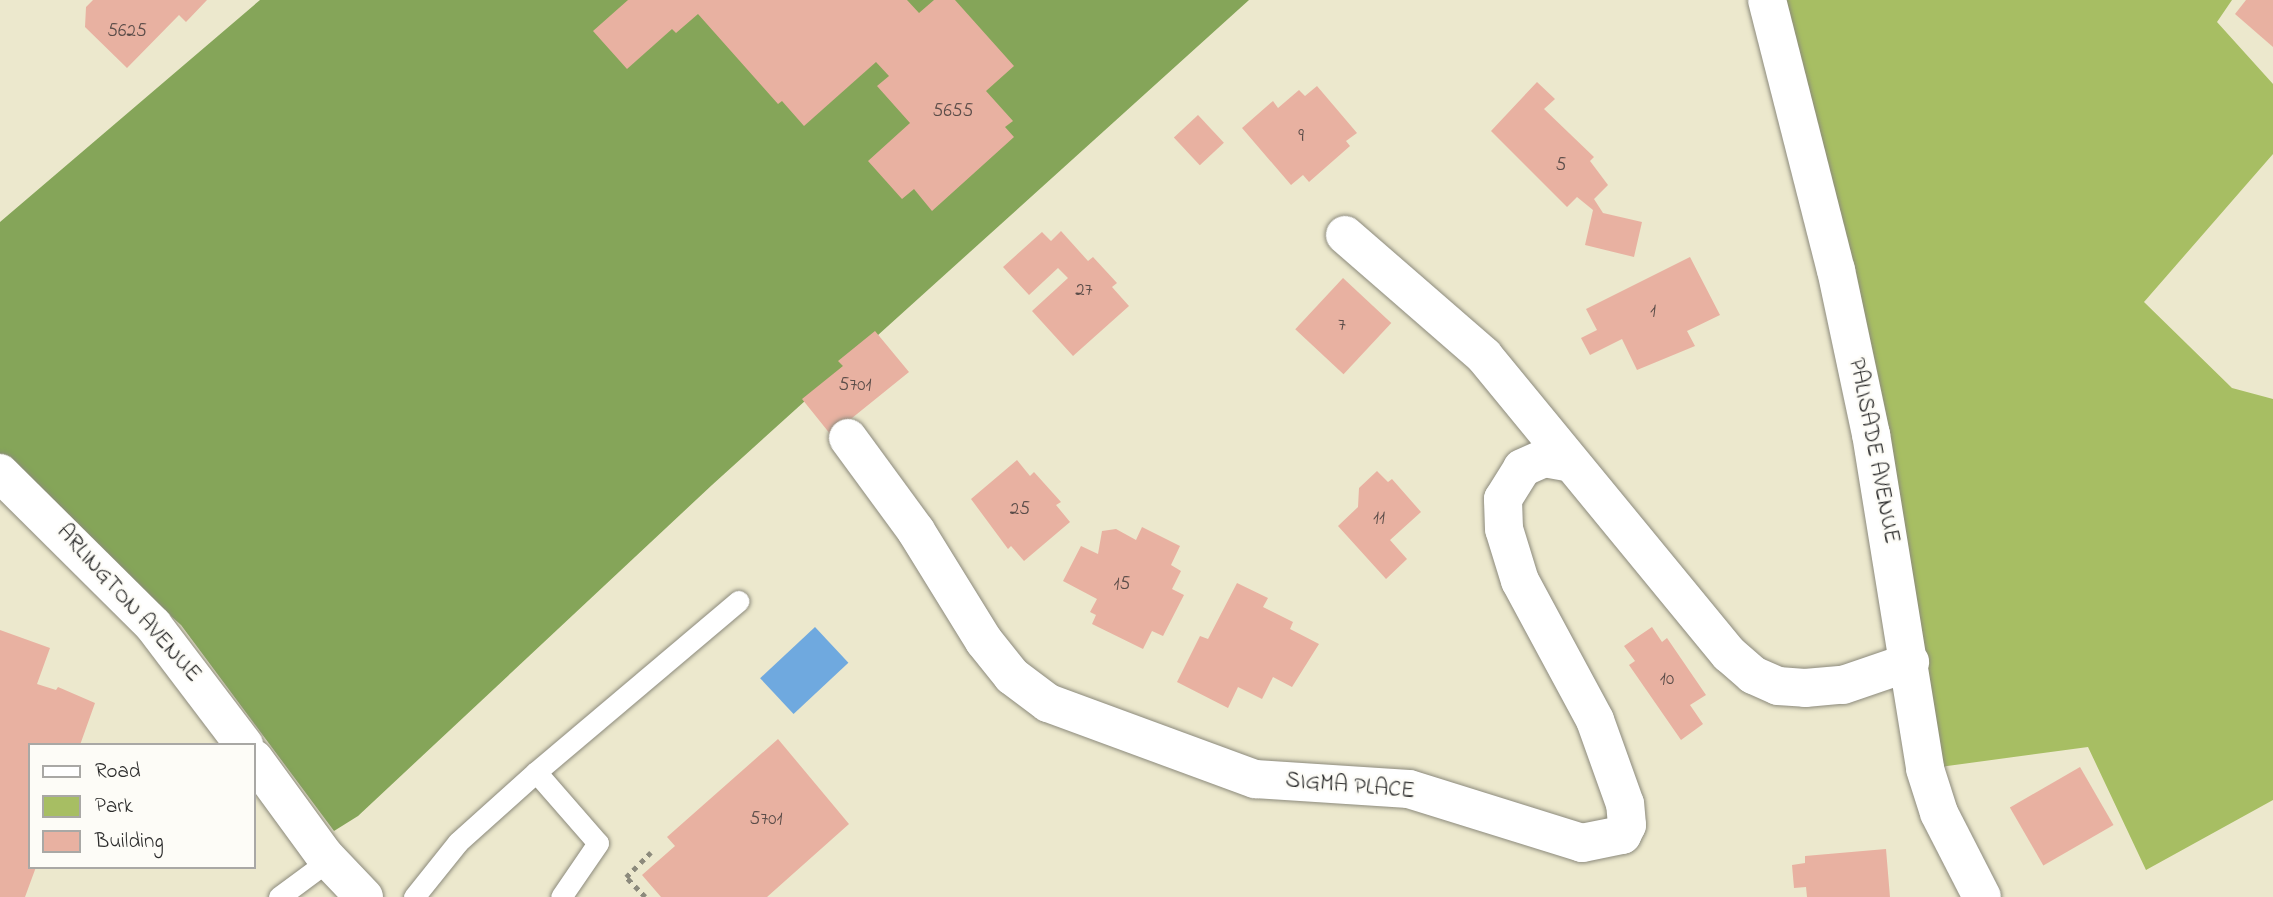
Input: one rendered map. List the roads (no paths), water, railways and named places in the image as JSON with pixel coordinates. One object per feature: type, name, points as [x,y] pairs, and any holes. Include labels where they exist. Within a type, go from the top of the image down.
[{"type":"street","name":"PALISADE AVENUE","points":[[1767,0],[1836,271],[1910,662],[1925,769],[1939,813],[1982,897]]},
{"type":"street","points":[[1346,235],[1484,356],[1729,654],[1753,675],[1778,686],[1805,688],[1843,685],[1910,662]]},
{"type":"street","name":"SIGMA PLACE","points":[[848,438],[916,531],[984,641],[1012,676],[1048,704],[1255,779],[1409,789],[1582,843],[1622,835],[1627,825],[1625,804],[1595,720],[1520,582],[1504,529],[1503,499],[1522,468],[1544,458],[1571,463]]},
{"type":"street","name":"ARLINGTON AVENUE","points":[[0,473],[153,625],[242,743]]},
{"type":"street","points":[[256,763],[329,860],[364,897]]},
{"type":"lane","points":[[414,897],[457,842],[738,601]]},
{"type":"lane","points":[[536,772],[598,843],[561,897]]},
{"type":"lane","points":[[279,897],[329,860]]},
{"type":"water","points":[[815,627],[848,663],[794,714],[760,678]]}]
